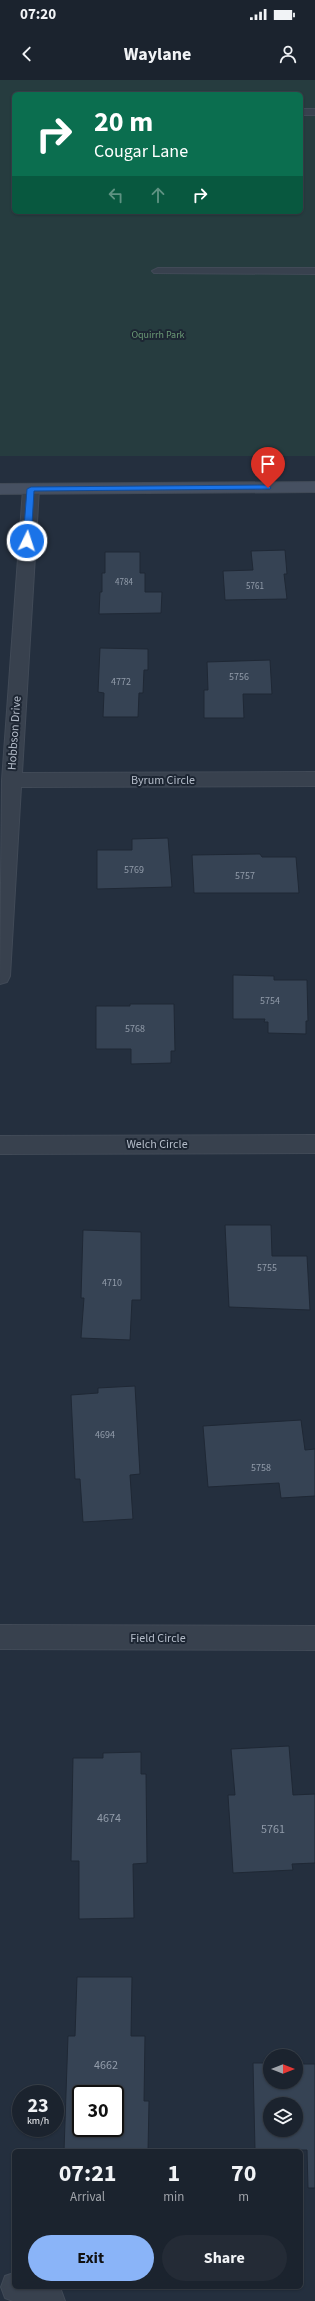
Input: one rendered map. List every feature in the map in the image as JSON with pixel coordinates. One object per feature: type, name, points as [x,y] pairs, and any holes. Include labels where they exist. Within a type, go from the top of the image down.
[{"type":"main road","points":[[0,489],[315,487]]},
{"type":"street","name":"Hobbson Drive","points":[[0,976],[11,780],[31,489]]},
{"type":"street","name":"Byrum Circle","points":[[11,780],[315,779]]},
{"type":"street","name":"Welch Circle","points":[[0,1145],[315,1144]]},
{"type":"street","name":"Field Circle","points":[[0,1637],[315,1638]]},
{"type":"street","points":[[0,2280],[12,2286]]},
{"type":"street","points":[[20,2289],[50,2301]]},
{"type":"lane","points":[[303,112],[315,112]]},
{"type":"lane","points":[[158,271],[315,271]]},
{"type":"green space","name":"Oquirrh Park","points":[[0,80],[315,80],[315,456],[0,456]]},
{"type":"building","points":[[285,550],[287,574],[284,574],[287,599],[225,600],[223,571],[253,570],[251,551]]},
{"type":"building","points":[[105,552],[140,552],[140,573],[145,573],[145,592],[162,592],[161,613],[99,614],[100,592],[102,592],[102,573],[105,573]]},
{"type":"building","points":[[100,648],[148,649],[148,670],[144,670],[143,693],[139,693],[138,717],[103,717],[104,693],[98,692]]},
{"type":"building","points":[[270,660],[272,694],[243,694],[244,718],[204,718],[204,690],[208,690],[207,662]]},
{"type":"building","points":[[168,838],[172,887],[97,889],[97,850],[132,850],[132,839]]},
{"type":"building","points":[[260,854],[262,857],[296,857],[299,893],[194,893],[192,855]]},
{"type":"building","points":[[233,975],[274,976],[274,980],[307,980],[308,1021],[306,1021],[306,1034],[268,1033],[268,1022],[264,1022],[265,1019],[233,1019]]},
{"type":"building","points":[[130,1004],[174,1004],[175,1051],[171,1051],[171,1063],[131,1064],[131,1049],[96,1049],[96,1006],[130,1006]]},
{"type":"building","points":[[225,1225],[271,1225],[272,1256],[307,1256],[310,1310],[229,1307]]},
{"type":"building","points":[[83,1230],[141,1232],[141,1300],[132,1300],[130,1340],[81,1338],[84,1298],[81,1298]]},
{"type":"building","points":[[135,1386],[140,1474],[130,1475],[133,1519],[83,1522],[80,1479],[75,1479],[71,1395],[98,1393],[98,1388]]},
{"type":"building","points":[[301,1420],[305,1450],[315,1449],[315,1496],[281,1498],[279,1483],[208,1487],[203,1426]]},
{"type":"building","points":[[289,1746],[293,1795],[315,1794],[315,1863],[292,1864],[293,1870],[233,1873],[228,1795],[235,1795],[231,1749]]},
{"type":"building","points":[[141,1752],[141,1774],[146,1774],[147,1863],[133,1864],[134,1918],[79,1919],[79,1861],[71,1861],[73,1758],[103,1758],[103,1753]]},
{"type":"building","points":[[77,1977],[132,1977],[131,2036],[145,2036],[144,2101],[149,2101],[148,2149],[64,2149],[68,2036],[75,2036]]},
{"type":"building","points":[[253,2063],[263,2063],[263,2089],[303,2089],[303,2064],[315,2064],[315,2188],[308,2188],[307,2150],[255,2149]]},
{"type":"route","points":[[27,541],[31,489],[268,488]]}]
